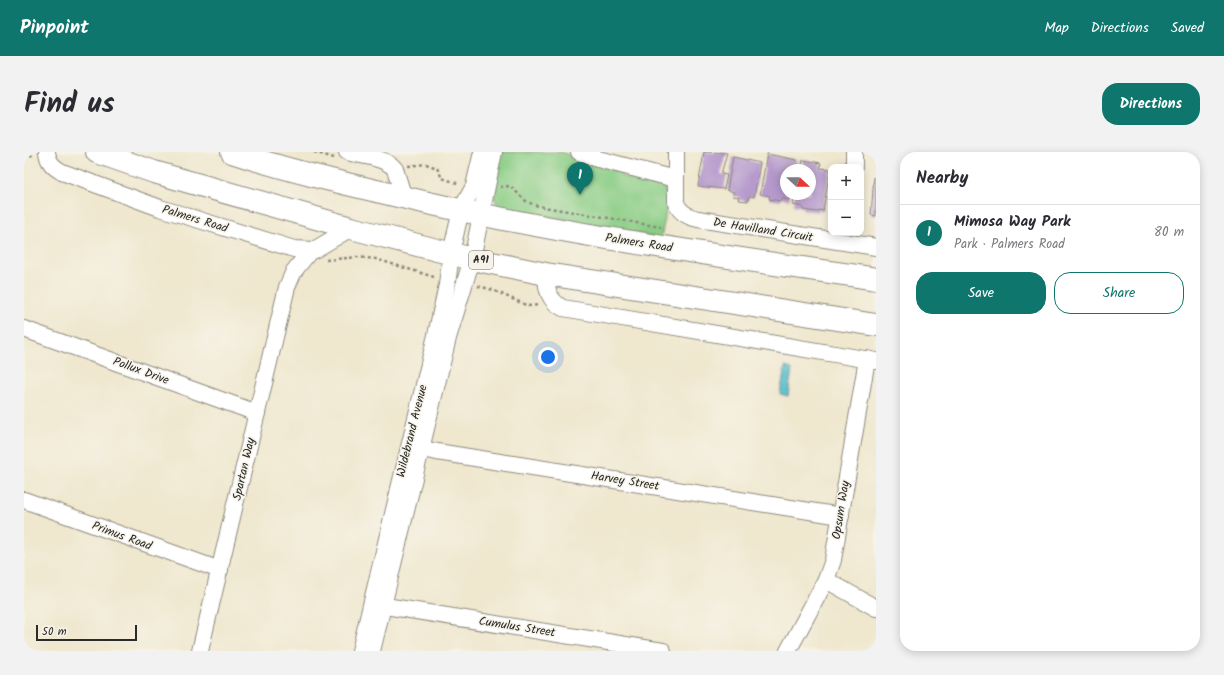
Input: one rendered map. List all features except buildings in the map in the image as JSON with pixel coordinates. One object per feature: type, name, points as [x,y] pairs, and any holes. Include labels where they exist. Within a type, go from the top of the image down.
[{"type":"highway","name":"A91","points":[[97,152],[154,172],[351,228],[472,258],[546,274],[876,325]]},
{"type":"highway","name":"Palmers Road","points":[[232,152],[315,176],[471,213],[578,234],[876,279]]},
{"type":"street","name":"Palmers Road","points":[[47,152],[49,162],[62,172],[160,208],[278,244],[312,250]]},
{"type":"street","points":[[347,152],[387,160],[404,198]]},
{"type":"street","points":[[481,188],[482,152]]},
{"type":"street","points":[[471,213],[494,152]]},
{"type":"street","points":[[579,152],[598,159],[675,179],[676,152]]},
{"type":"street","points":[[854,152],[854,164]]},
{"type":"street","name":"De Havilland Circuit","points":[[675,179],[675,195],[678,208],[687,216],[698,219],[850,239],[876,248]]},
{"type":"street","name":"Wildebrand Avenue","points":[[360,651],[377,605],[442,336],[451,253],[471,213]]},
{"type":"street","name":"Wildebrand Avenue","points":[[442,336],[464,283],[472,258],[471,213]]},
{"type":"street","points":[[312,250],[351,228]]},
{"type":"street","name":"Spartan Way","points":[[278,244],[287,261],[287,287]]},
{"type":"street","name":"Spartan Way","points":[[200,651],[287,287],[294,271],[312,250]]},
{"type":"street","points":[[546,274],[546,287],[553,303],[563,308],[871,360]]},
{"type":"street","name":"Pollux Drive","points":[[24,329],[257,413]]},
{"type":"street","name":"Opsum Way","points":[[788,651],[826,580],[833,560],[840,516],[871,360]]},
{"type":"street","name":"Harvey Street","points":[[415,447],[840,516]]},
{"type":"street","name":"Primus Road","points":[[24,500],[220,570]]},
{"type":"street","points":[[826,580],[876,608]]},
{"type":"street","name":"Wildebrand Avenue","points":[[372,651],[377,605]]},
{"type":"street","name":"Cumulus Street","points":[[377,605],[663,651]]},
{"type":"path","points":[[387,160],[426,164],[437,168],[442,178],[446,180],[481,188],[510,186]]},
{"type":"path","points":[[312,250],[319,262],[357,257],[376,260],[447,280]]},
{"type":"path","points":[[464,283],[493,290],[528,306],[553,303]]},
{"type":"green space","points":[[500,152],[561,152],[588,163],[621,172],[621,176],[633,179],[636,176],[660,183],[664,187],[667,200],[661,238],[499,207],[494,195],[494,180]]},
{"type":"water","points":[[785,367],[792,369],[788,396],[780,394]]},
{"type":"place","name":"Mimosa Way Park","points":[[580,195]]}]
